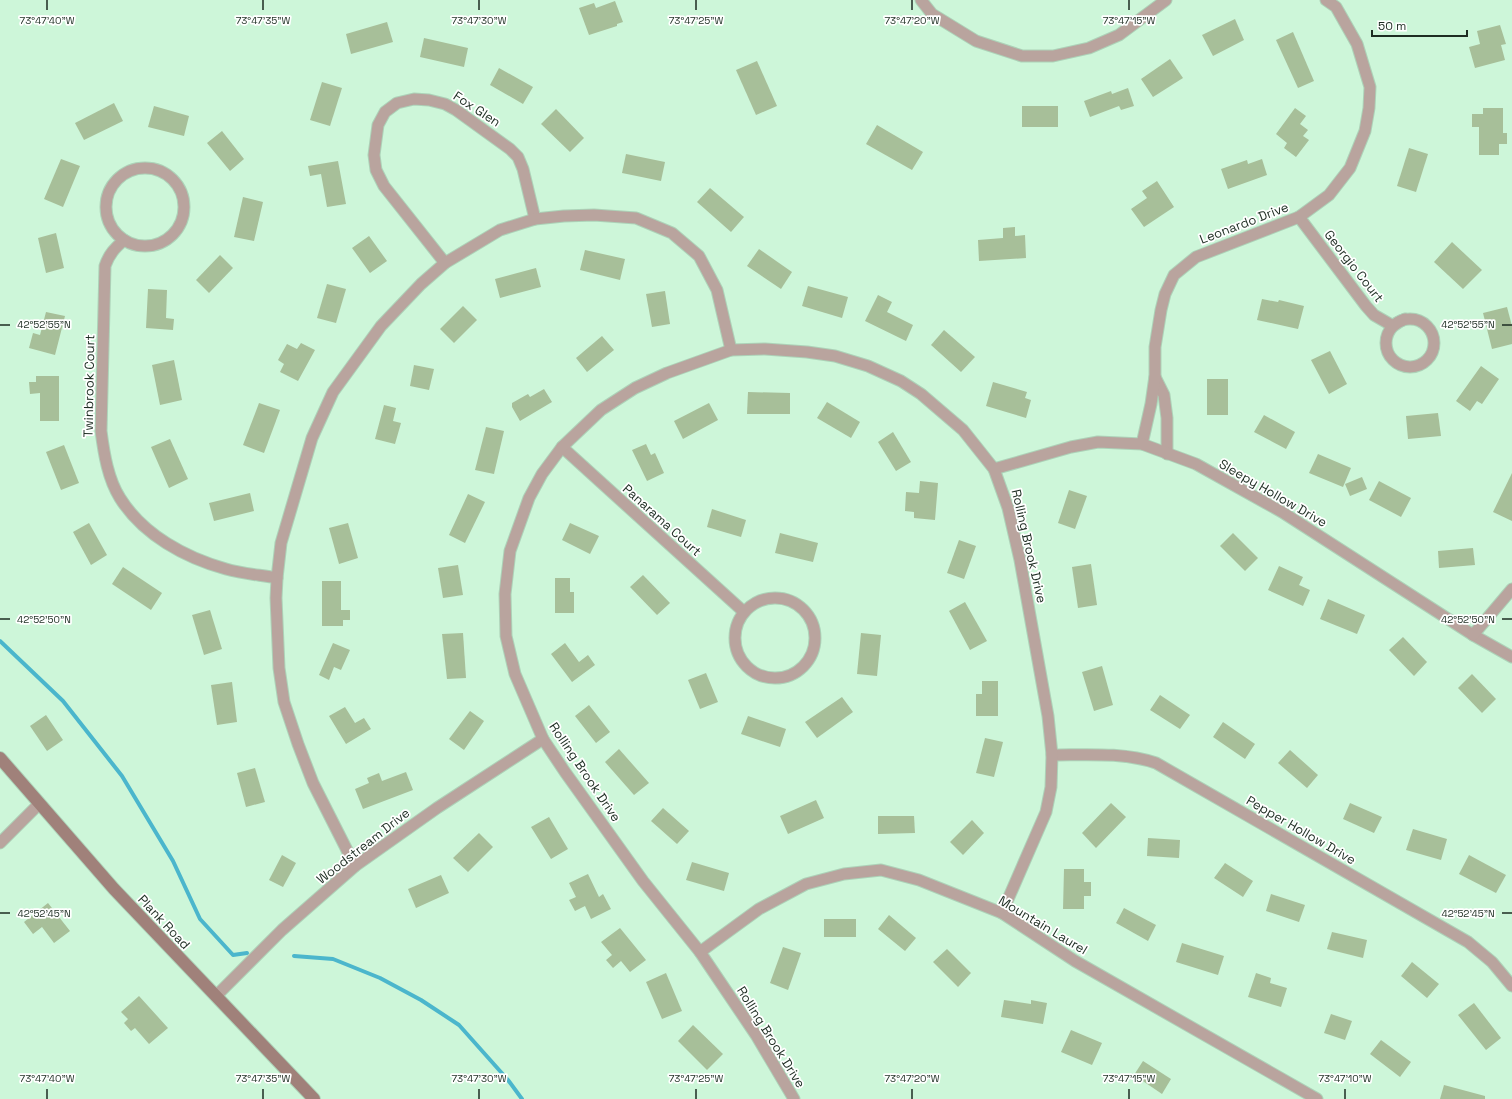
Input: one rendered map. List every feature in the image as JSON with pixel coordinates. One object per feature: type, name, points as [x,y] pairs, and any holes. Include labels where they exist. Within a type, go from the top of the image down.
[{"type":"street","points":[[921,0],[932,14],[976,41],[1022,56],[1053,56],[1088,48],[1119,35],[1166,0]]},
{"type":"street","name":"Leonardo Drive","points":[[1142,444],[1152,404],[1155,376],[1155,347],[1161,310],[1165,294],[1174,275],[1196,257],[1299,217],[1329,195],[1350,168],[1365,131],[1369,108],[1370,87],[1357,44],[1336,7],[1326,0]]},
{"type":"street","name":"Fox Glen","points":[[445,263],[384,186],[376,170],[374,155],[378,125],[385,112],[397,103],[414,99],[429,100],[445,104],[456,110],[510,149],[518,157],[523,169],[535,219]]},
{"type":"street","points":[[149,168],[163,172],[175,182],[183,196],[184,212],[179,227],[168,239],[154,245],[138,246],[124,240],[113,230],[107,216],[106,201],[111,187],[121,176],[134,170],[149,168]]},
{"type":"street","points":[[355,866],[313,783],[284,702],[278,668],[276,598],[281,543],[312,438],[333,392],[381,326],[421,284],[445,263],[500,230],[535,219],[594,215],[636,218],[672,233],[699,256],[717,290],[731,350]]},
{"type":"street","name":"Georgio Court","points":[[1299,217],[1366,306],[1374,315],[1393,326]]},
{"type":"street","name":"Twinbrook Court","points":[[124,240],[113,249],[105,266],[101,432],[109,472],[120,498],[134,515],[155,536],[188,556],[227,569],[277,578]]},
{"type":"street","points":[[1413,319],[1426,325],[1431,331],[1435,345],[1434,352],[1430,358],[1418,367],[1403,367],[1396,364],[1387,352],[1386,346],[1388,332],[1393,326],[1399,322],[1413,319]]},
{"type":"street","name":"Rolling Brook Drive","points":[[794,1099],[756,1035],[700,952],[643,881],[543,739],[515,674],[506,636],[505,594],[510,551],[529,498],[542,474],[562,447],[601,410],[635,388],[667,373],[731,350],[807,352],[835,356],[868,366],[901,381],[922,394],[963,430],[994,469],[1008,508],[1021,567],[1048,716],[1052,755],[1051,787],[1046,812],[1002,913]]},
{"type":"street","name":"Leonardo Drive","points":[[1155,376],[1164,395],[1167,418],[1167,454]]},
{"type":"street","name":"Sleepy Hollow Drive","points":[[994,469],[1071,447],[1098,442],[1142,444],[1196,464],[1282,512],[1473,635],[1512,657]]},
{"type":"street","name":"Panarama Court","points":[[562,447],[744,612]]},
{"type":"street","points":[[1473,635],[1512,589]]},
{"type":"street","points":[[772,598],[787,600],[801,608],[811,620],[815,635],[814,651],[806,664],[794,674],[778,678],[763,677],[749,669],[739,656],[735,641],[737,626],[744,612],[757,602],[772,598]]},
{"type":"street","name":"Woodstream Drive","points":[[216,996],[282,930],[355,866],[437,808],[543,739]]},
{"type":"street","name":"Pepper Hollow Drive","points":[[1052,755],[1125,756],[1144,759],[1156,763],[1468,942],[1492,962],[1512,986]]},
{"type":"street","name":"Plank Road","points":[[0,758],[114,889],[314,1099]]},
{"type":"street","points":[[0,843],[39,804]]},
{"type":"street","name":"Mountain Laurel","points":[[700,952],[759,910],[806,884],[844,874],[881,870],[919,880],[1002,913],[1075,961],[1317,1099]]},
{"type":"building","points":[[615,1],[623,22],[617,24],[617,26],[589,35],[579,8],[594,3],[596,8]]},
{"type":"building","points":[[1235,19],[1244,40],[1213,56],[1202,35]]},
{"type":"building","points":[[387,22],[393,42],[351,54],[346,34]]},
{"type":"building","points":[[1500,25],[1506,44],[1501,45],[1505,60],[1475,68],[1469,47],[1480,44],[1477,31]]},
{"type":"building","points":[[1293,32],[1314,81],[1298,88],[1276,40]]},
{"type":"building","points":[[424,38],[468,48],[464,67],[420,57]]},
{"type":"building","points":[[1170,59],[1183,78],[1153,97],[1141,79]]},
{"type":"building","points":[[757,61],[777,106],[756,115],[736,70]]},
{"type":"building","points":[[499,68],[533,87],[523,104],[490,85]]},
{"type":"building","points":[[322,82],[342,88],[330,126],[310,120]]},
{"type":"building","points":[[1128,88],[1134,106],[1121,110],[1119,106],[1090,117],[1084,101],[1111,91],[1112,94]]},
{"type":"building","points":[[114,103],[123,121],[84,140],[75,123]]},
{"type":"building","points":[[154,106],[189,116],[184,136],[148,127]]},
{"type":"building","points":[[1022,106],[1058,106],[1058,127],[1022,127]]},
{"type":"building","points":[[1295,108],[1306,116],[1300,124],[1308,130],[1303,136],[1309,140],[1296,157],[1284,148],[1287,143],[1276,134]]},
{"type":"building","points":[[1483,108],[1503,108],[1503,133],[1507,133],[1507,144],[1499,144],[1499,155],[1479,155],[1479,127],[1472,127],[1472,114],[1483,114]]},
{"type":"building","points":[[556,109],[584,138],[570,152],[541,124]]},
{"type":"building","points":[[877,125],[923,152],[912,170],[866,144]]},
{"type":"building","points":[[222,131],[244,159],[230,171],[207,143]]},
{"type":"building","points":[[1409,148],[1428,154],[1416,192],[1397,186]]},
{"type":"building","points":[[626,154],[665,162],[661,181],[622,173]]},
{"type":"building","points":[[61,159],[80,166],[63,207],[44,199]]},
{"type":"building","points":[[1262,159],[1267,175],[1228,189],[1221,169],[1247,160],[1248,164]]},
{"type":"building","points":[[338,161],[346,204],[327,207],[321,174],[310,176],[308,166]]},
{"type":"building","points":[[1157,181],[1174,207],[1144,227],[1131,209],[1147,198],[1142,191]]},
{"type":"building","points":[[710,188],[744,217],[731,232],[697,202]]},
{"type":"building","points":[[243,197],[263,202],[254,241],[234,237]]},
{"type":"building","points":[[1015,227],[1015,236],[1025,235],[1026,258],[979,261],[978,240],[1003,238],[1003,228]]},
{"type":"building","points":[[56,233],[64,268],[46,273],[38,238]]},
{"type":"building","points":[[369,236],[387,261],[370,273],[352,248]]},
{"type":"building","points":[[1452,242],[1482,270],[1463,289],[1434,262]]},
{"type":"building","points":[[759,249],[792,272],[781,289],[747,266]]},
{"type":"building","points":[[585,250],[625,259],[620,280],[580,270]]},
{"type":"building","points":[[220,255],[233,268],[209,293],[196,280]]},
{"type":"building","points":[[536,268],[541,287],[500,298],[495,279]]},
{"type":"building","points":[[327,284],[346,289],[336,323],[317,318]]},
{"type":"building","points":[[808,286],[848,297],[842,318],[802,306]]},
{"type":"building","points":[[148,289],[167,290],[166,318],[174,319],[173,330],[146,328]]},
{"type":"building","points":[[665,291],[670,324],[652,327],[646,294]]},
{"type":"building","points":[[878,295],[892,302],[887,312],[913,325],[906,341],[865,321]]},
{"type":"building","points":[[1262,299],[1278,302],[1279,300],[1304,306],[1298,329],[1257,320]]},
{"type":"building","points":[[463,306],[477,320],[454,343],[440,329]]},
{"type":"building","points":[[1507,307],[1512,326],[1512,344],[1492,349],[1483,313]]},
{"type":"building","points":[[46,312],[65,316],[55,355],[29,348],[33,333],[40,335]]},
{"type":"building","points":[[944,330],[975,357],[961,372],[931,345]]},
{"type":"building","points":[[602,336],[614,350],[587,372],[576,358]]},
{"type":"building","points":[[301,343],[315,350],[298,381],[280,372],[284,364],[278,360],[287,344],[297,349]]},
{"type":"building","points":[[1330,351],[1347,384],[1329,394],[1311,360]]},
{"type":"building","points":[[174,360],[182,400],[160,405],[152,365]]},
{"type":"building","points":[[414,365],[434,369],[429,390],[410,386]]},
{"type":"building","points":[[1481,366],[1499,379],[1482,404],[1477,401],[1470,411],[1456,401]]},
{"type":"building","points":[[36,376],[59,376],[59,421],[40,421],[40,393],[30,394],[29,382],[36,382]]},
{"type":"building","points":[[1207,379],[1228,379],[1228,415],[1207,415]]},
{"type":"building","points":[[993,382],[1027,392],[1025,398],[1031,400],[1026,418],[986,406]]},
{"type":"building","points":[[544,389],[552,402],[520,421],[512,407],[512,403],[528,394],[530,397]]},
{"type":"building","points":[[748,392],[790,393],[790,414],[747,414]]},
{"type":"building","points":[[827,402],[860,422],[851,438],[817,418]]},
{"type":"building","points":[[259,403],[280,410],[264,453],[243,445]]},
{"type":"building","points":[[709,403],[718,420],[683,439],[674,421]]},
{"type":"building","points":[[384,405],[396,408],[393,421],[401,423],[395,444],[375,439]]},
{"type":"building","points":[[1438,413],[1441,436],[1408,439],[1406,416]]},
{"type":"building","points":[[1264,415],[1295,432],[1286,449],[1254,432]]},
{"type":"building","points":[[486,427],[504,431],[494,474],[475,470]]},
{"type":"building","points":[[893,432],[911,462],[896,471],[878,442]]},
{"type":"building","points":[[170,439],[188,479],[169,488],[151,447]]},
{"type":"building","points":[[646,444],[651,455],[655,453],[664,473],[647,481],[632,450]]},
{"type":"building","points":[[64,445],[79,483],[61,490],[46,452]]},
{"type":"building","points":[[1318,454],[1351,468],[1343,487],[1309,473]]},
{"type":"building","points":[[1512,473],[1512,521],[1493,512]]},
{"type":"building","points":[[1362,477],[1367,489],[1350,496],[1345,484]]},
{"type":"building","points":[[920,481],[938,483],[935,520],[914,518],[914,512],[905,511],[906,492],[919,493]]},
{"type":"building","points":[[1379,481],[1411,498],[1401,517],[1369,500]]},
{"type":"building","points":[[1069,490],[1087,496],[1075,529],[1058,523]]},
{"type":"building","points":[[250,493],[254,511],[214,521],[209,503]]},
{"type":"building","points":[[468,494],[485,502],[465,543],[449,535]]},
{"type":"building","points":[[712,509],[746,520],[741,537],[707,527]]},
{"type":"building","points":[[89,523],[107,555],[91,565],[73,532]]},
{"type":"building","points":[[348,523],[358,558],[339,564],[329,528]]},
{"type":"building","points":[[570,523],[599,536],[590,554],[562,540]]},
{"type":"building","points":[[780,533],[818,543],[813,562],[775,553]]},
{"type":"building","points":[[1233,533],[1258,558],[1245,571],[1220,546]]},
{"type":"building","points":[[959,540],[976,546],[964,579],[947,573]]},
{"type":"building","points":[[1473,548],[1475,565],[1439,568],[1438,551]]},
{"type":"building","points":[[1091,564],[1097,605],[1078,608],[1072,567]]},
{"type":"building","points":[[458,565],[463,595],[443,598],[438,568]]},
{"type":"building","points":[[1279,566],[1303,577],[1299,585],[1310,590],[1303,606],[1268,590]]},
{"type":"building","points":[[123,567],[162,593],[151,610],[112,584]]},
{"type":"building","points":[[643,575],[670,603],[657,615],[630,587]]},
{"type":"building","points":[[555,578],[570,578],[570,592],[574,592],[574,613],[555,613]]},
{"type":"building","points":[[322,581],[341,581],[341,610],[350,610],[350,620],[343,620],[343,626],[322,626]]},
{"type":"building","points":[[1328,599],[1365,615],[1357,634],[1320,619]]},
{"type":"building","points":[[965,602],[987,641],[970,650],[949,611]]},
{"type":"building","points":[[210,610],[222,649],[204,655],[192,615]]},
{"type":"building","points":[[463,633],[466,678],[447,679],[442,634]]},
{"type":"building","points":[[861,633],[881,635],[877,676],[857,674]]},
{"type":"building","points":[[1403,637],[1427,662],[1414,676],[1389,650]]},
{"type":"building","points":[[333,643],[350,650],[341,670],[334,667],[329,680],[319,675]]},
{"type":"building","points":[[565,643],[579,662],[588,655],[595,665],[572,682],[551,654]]},
{"type":"building","points":[[1102,666],[1113,705],[1094,711],[1082,672]]},
{"type":"building","points":[[706,673],[718,702],[700,709],[688,680]]},
{"type":"building","points":[[1472,674],[1496,699],[1482,713],[1458,688]]},
{"type":"building","points":[[982,681],[998,681],[998,716],[976,716],[976,694],[982,694]]},
{"type":"building","points":[[232,682],[237,722],[217,725],[211,685]]},
{"type":"building","points":[[1160,695],[1190,715],[1180,729],[1150,710]]},
{"type":"building","points":[[842,697],[853,712],[817,738],[805,722]]},
{"type":"building","points":[[589,705],[610,732],[596,743],[575,716]]},
{"type":"building","points":[[345,707],[355,723],[364,718],[371,729],[346,744],[329,716]]},
{"type":"building","points":[[470,711],[484,721],[464,750],[449,739]]},
{"type":"building","points":[[46,715],[63,740],[47,751],[30,726]]},
{"type":"building","points":[[748,716],[786,729],[780,747],[741,734]]},
{"type":"building","points":[[1223,722],[1255,744],[1245,759],[1213,737]]},
{"type":"building","points":[[985,738],[1003,742],[994,777],[976,773]]},
{"type":"building","points":[[619,749],[649,783],[634,795],[605,762]]},
{"type":"building","points":[[1290,750],[1318,775],[1307,788],[1278,763]]},
{"type":"building","points":[[255,768],[265,802],[246,807],[237,773]]},
{"type":"building","points":[[406,772],[413,790],[363,809],[355,789],[369,783],[367,778],[379,773],[382,781]]},
{"type":"building","points":[[816,800],[824,818],[788,834],[780,816]]},
{"type":"building","points":[[1111,803],[1126,817],[1096,848],[1082,833]]},
{"type":"building","points":[[1350,803],[1382,817],[1374,833],[1343,819]]},
{"type":"building","points":[[663,808],[689,831],[677,844],[651,821]]},
{"type":"building","points":[[878,816],[914,816],[915,833],[878,834]]},
{"type":"building","points":[[549,817],[568,849],[551,859],[531,827]]},
{"type":"building","points":[[972,820],[984,833],[963,855],[950,842]]},
{"type":"building","points":[[1413,829],[1447,839],[1441,860],[1406,850]]},
{"type":"building","points":[[479,833],[493,847],[468,872],[453,858]]},
{"type":"building","points":[[1148,838],[1180,840],[1179,858],[1147,856]]},
{"type":"building","points":[[282,855],[296,863],[283,887],[269,880]]},
{"type":"building","points":[[1469,855],[1506,875],[1496,893],[1459,874]]},
{"type":"building","points":[[692,862],[729,873],[724,891],[686,880]]},
{"type":"building","points":[[1225,863],[1253,881],[1243,897],[1214,878]]},
{"type":"building","points":[[1064,869],[1084,869],[1084,882],[1091,882],[1091,896],[1084,896],[1084,909],[1063,909]]},
{"type":"building","points":[[588,874],[599,897],[603,894],[611,909],[591,919],[585,906],[575,911],[569,900],[576,897],[569,883]]},
{"type":"building","points":[[441,875],[449,893],[416,908],[408,889]]},
{"type":"building","points":[[1271,894],[1305,905],[1299,922],[1266,911]]},
{"type":"building","points":[[48,903],[70,931],[54,943],[42,927],[33,934],[24,922]]},
{"type":"building","points":[[1124,908],[1156,925],[1148,941],[1116,923]]},
{"type":"building","points":[[889,915],[916,938],[905,951],[878,929]]},
{"type":"building","points":[[824,919],[856,919],[856,937],[824,937]]},
{"type":"building","points":[[620,928],[646,960],[630,972],[621,961],[613,968],[606,960],[612,955],[601,942]]},
{"type":"building","points":[[1332,932],[1367,940],[1363,958],[1327,949]]},
{"type":"building","points":[[1182,943],[1224,956],[1218,975],[1176,962]]},
{"type":"building","points":[[783,947],[801,953],[788,990],[770,983]]},
{"type":"building","points":[[947,949],[971,973],[958,987],[933,962]]},
{"type":"building","points":[[1412,962],[1439,984],[1427,998],[1401,976]]},
{"type":"building","points":[[666,973],[682,1011],[662,1019],[646,982]]},
{"type":"building","points":[[1256,973],[1271,978],[1270,983],[1287,988],[1281,1007],[1248,997]]},
{"type":"building","points":[[139,996],[168,1028],[149,1044],[135,1028],[131,1031],[124,1023],[128,1019],[121,1012]]},
{"type":"building","points":[[1004,1000],[1031,1004],[1031,1000],[1047,1003],[1043,1024],[1001,1017]]},
{"type":"building","points":[[1474,1003],[1501,1038],[1486,1050],[1458,1015]]},
{"type":"building","points":[[1331,1014],[1352,1021],[1345,1040],[1324,1033]]},
{"type":"building","points":[[693,1025],[723,1054],[707,1070],[678,1041]]},
{"type":"building","points":[[1071,1030],[1102,1043],[1092,1065],[1061,1052]]},
{"type":"building","points":[[1381,1040],[1411,1062],[1400,1077],[1370,1054]]},
{"type":"building","points":[[1143,1061],[1171,1079],[1162,1094],[1134,1075]]},
{"type":"building","points":[[1444,1085],[1485,1096],[1485,1099],[1440,1099]]},
{"type":"waterway","points":[[0,641],[63,701],[122,776],[173,861],[200,919],[233,955],[247,953]]},
{"type":"waterway","points":[[294,956],[333,959],[380,978],[421,1000],[459,1025],[508,1080],[522,1099]]}]
